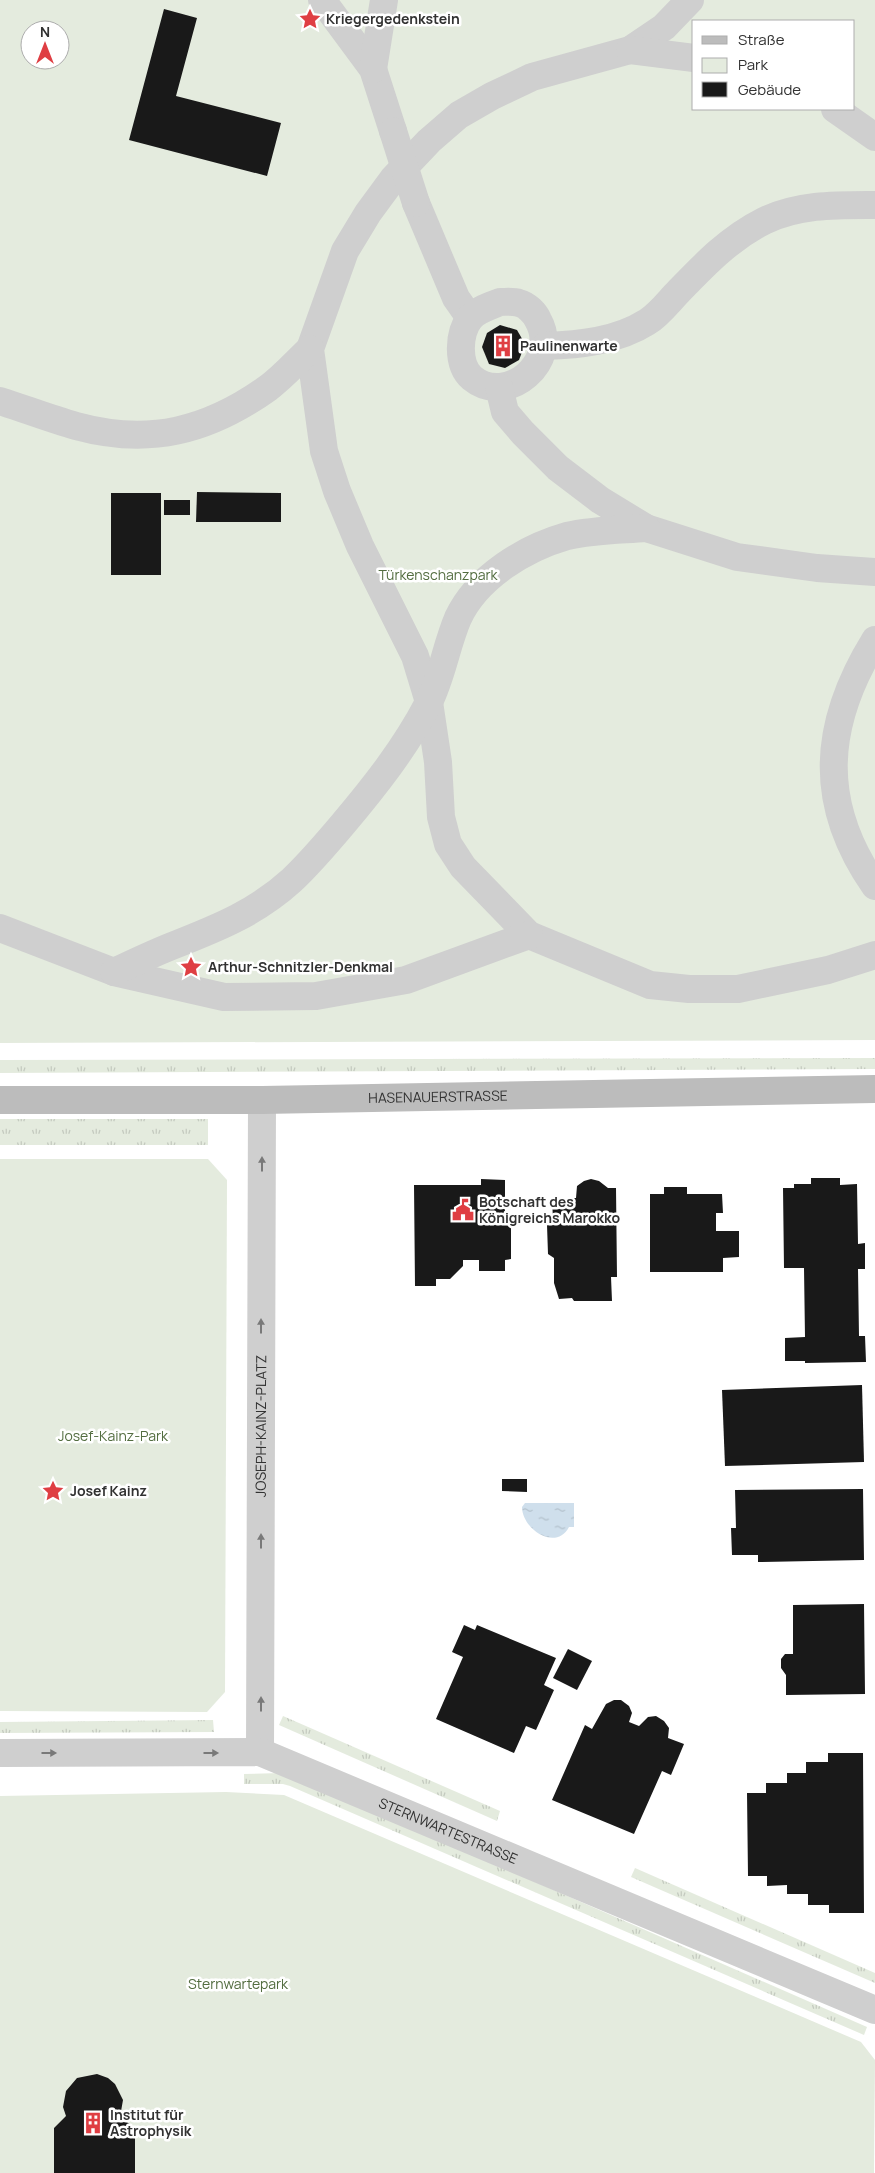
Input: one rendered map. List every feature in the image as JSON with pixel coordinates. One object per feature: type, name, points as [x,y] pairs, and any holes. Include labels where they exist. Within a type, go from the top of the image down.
[{"type":"street","points":[[322,0],[373,69],[416,202],[456,298],[470,318]]},
{"type":"street","points":[[373,69],[384,0]]},
{"type":"street","points":[[690,0],[664,27],[630,50],[532,77],[492,96],[459,115],[429,141],[393,179],[344,251],[310,349],[324,451],[360,546],[416,656],[429,702],[438,762],[440,817],[448,844],[464,867],[530,935],[650,985],[689,989],[738,989],[828,970],[875,955]]},
{"type":"street","points":[[630,50],[692,58]]},
{"type":"street","points":[[836,110],[875,137]]},
{"type":"street","points":[[545,346],[585,343],[622,334],[648,322],[711,258],[740,234],[764,221],[792,210],[822,206],[875,204]]},
{"type":"street","points":[[500,302],[520,303],[534,313],[543,328],[545,346],[541,358],[529,372],[514,384],[499,387],[480,384],[467,373],[461,357],[462,334],[470,318],[482,309],[500,302]]},
{"type":"street","points":[[0,401],[78,427],[131,435],[162,434],[194,427],[226,415],[269,387],[310,349]]},
{"type":"street","points":[[499,387],[505,412],[522,433],[558,468],[600,500],[646,528],[737,557],[816,568],[875,572]]},
{"type":"street","points":[[114,972],[251,912],[292,880],[332,837],[375,786],[403,747],[429,702],[458,618],[470,597],[490,576],[525,553],[567,536],[646,528]]},
{"type":"street","points":[[875,640],[860,664],[848,693],[838,725],[834,762],[834,790],[842,823],[852,849],[875,886]]},
{"type":"street","points":[[0,928],[114,972],[224,997],[316,996],[406,980],[530,935]]},
{"type":"street","name":"HASENAUERSTRASSE","points":[[0,1100],[262,1100],[875,1090]]},
{"type":"street","name":"JOSEPH-KAINZ-PLATZ","points":[[260,1752],[262,1100]]},
{"type":"street","name":"STERNWARTESTRASSE","points":[[0,1753],[260,1752],[875,2010]]},
{"type":"green space","name":"Türkenschanzpark","points":[[0,0],[875,0],[875,1040],[0,1043]]},
{"type":"green space","points":[[875,1058],[875,1069],[0,1073],[0,1060]]},
{"type":"green space","points":[[0,1119],[208,1119],[208,1145],[0,1145]]},
{"type":"green space","name":"Josef-Kainz-Park","points":[[0,1159],[208,1159],[227,1180],[225,1692],[207,1712],[0,1711]]},
{"type":"green space","points":[[283,1716],[500,1811],[497,1821],[279,1725]]},
{"type":"green space","points":[[213,1720],[214,1732],[0,1733],[0,1722]]},
{"type":"green space","points":[[281,1773],[293,1776],[867,2027],[864,2035],[290,1786],[283,1784],[244,1784],[244,1774]]},
{"type":"green space","name":"Sternwartepark","points":[[226,1792],[284,1795],[861,2042],[875,2060],[874,2173],[0,2173],[0,1796]]},
{"type":"green space","points":[[635,1868],[875,1973],[875,1983],[631,1877]]},
{"type":"water","points":[[525,1503],[574,1503],[574,1527],[569,1527],[556,1538],[541,1535],[533,1530],[523,1515],[522,1507]]},
{"type":"building","points":[[164,9],[197,18],[176,96],[281,123],[267,176],[129,140]]},
{"type":"building","name":"Paulinenwarte","points":[[500,325],[517,330],[525,344],[519,360],[505,368],[489,364],[482,347],[487,333]]},
{"type":"building","points":[[197,492],[281,493],[281,522],[196,522]]},
{"type":"building","points":[[111,493],[161,493],[161,575],[111,575]]},
{"type":"building","points":[[164,500],[190,500],[190,515],[164,515]]},
{"type":"building","points":[[811,1178],[840,1178],[840,1185],[857,1184],[858,1244],[865,1243],[865,1269],[858,1269],[859,1336],[865,1336],[866,1362],[805,1363],[805,1361],[785,1361],[785,1338],[805,1337],[804,1268],[784,1268],[783,1188],[794,1188],[794,1184],[811,1184]]},
{"type":"building","points":[[481,1179],[505,1180],[505,1219],[511,1226],[511,1259],[505,1260],[505,1271],[479,1271],[479,1260],[463,1260],[463,1266],[450,1279],[436,1279],[436,1286],[415,1286],[414,1185],[481,1185]]},
{"type":"building","points":[[591,1179],[599,1181],[608,1188],[616,1188],[617,1277],[611,1277],[612,1301],[559,1299],[554,1283],[554,1258],[548,1254],[547,1225],[553,1220],[552,1198],[576,1198],[577,1186]]},
{"type":"building","points":[[664,1187],[687,1187],[687,1194],[722,1194],[723,1213],[716,1213],[716,1231],[739,1231],[739,1257],[723,1258],[723,1272],[650,1272],[650,1194],[664,1194]]},
{"type":"building","points":[[862,1385],[864,1462],[725,1466],[722,1390]]},
{"type":"building","points":[[502,1479],[527,1479],[527,1492],[502,1491]]},
{"type":"building","points":[[863,1489],[864,1560],[758,1562],[758,1555],[732,1555],[731,1528],[736,1528],[735,1490]]},
{"type":"building","points":[[864,1604],[865,1694],[786,1695],[786,1675],[781,1668],[781,1659],[785,1654],[793,1654],[793,1605]]},
{"type":"building","points":[[464,1625],[475,1630],[477,1625],[556,1658],[544,1685],[554,1690],[536,1730],[526,1726],[514,1753],[436,1719],[463,1657],[452,1652]]},
{"type":"building","points":[[568,1649],[592,1661],[577,1690],[553,1678]]},
{"type":"building","points":[[614,1700],[621,1700],[629,1706],[632,1713],[629,1722],[639,1726],[648,1717],[656,1716],[664,1721],[669,1728],[668,1738],[684,1744],[671,1775],[662,1771],[634,1834],[552,1800],[585,1725],[592,1729],[606,1704]]},
{"type":"building","points":[[828,1753],[863,1753],[864,1913],[829,1913],[829,1905],[808,1905],[808,1894],[787,1894],[787,1885],[767,1886],[767,1876],[748,1876],[747,1793],[766,1793],[766,1783],[787,1783],[787,1773],[806,1773],[806,1762],[828,1762]]},
{"type":"building","name":"Institut für Astrophysik","points":[[97,2074],[108,2078],[115,2084],[123,2100],[120,2117],[135,2128],[135,2173],[54,2173],[54,2128],[66,2116],[63,2107],[66,2091],[77,2078]]},
{"type":"place","name":"Kriegergedenkstein","points":[[310,19]]},
{"type":"place","name":"Paulinenwarte","points":[[503,346]]},
{"type":"place","name":"Arthur-Schnitzler-Denkmal","points":[[191,967]]},
{"type":"place","name":"Botschaft des Königreichs Marokko","points":[[463,1210]]},
{"type":"place","name":"Josef Kainz","points":[[53,1491]]},
{"type":"place","name":"Institut für Astrophysik","points":[[93,2123]]}]
